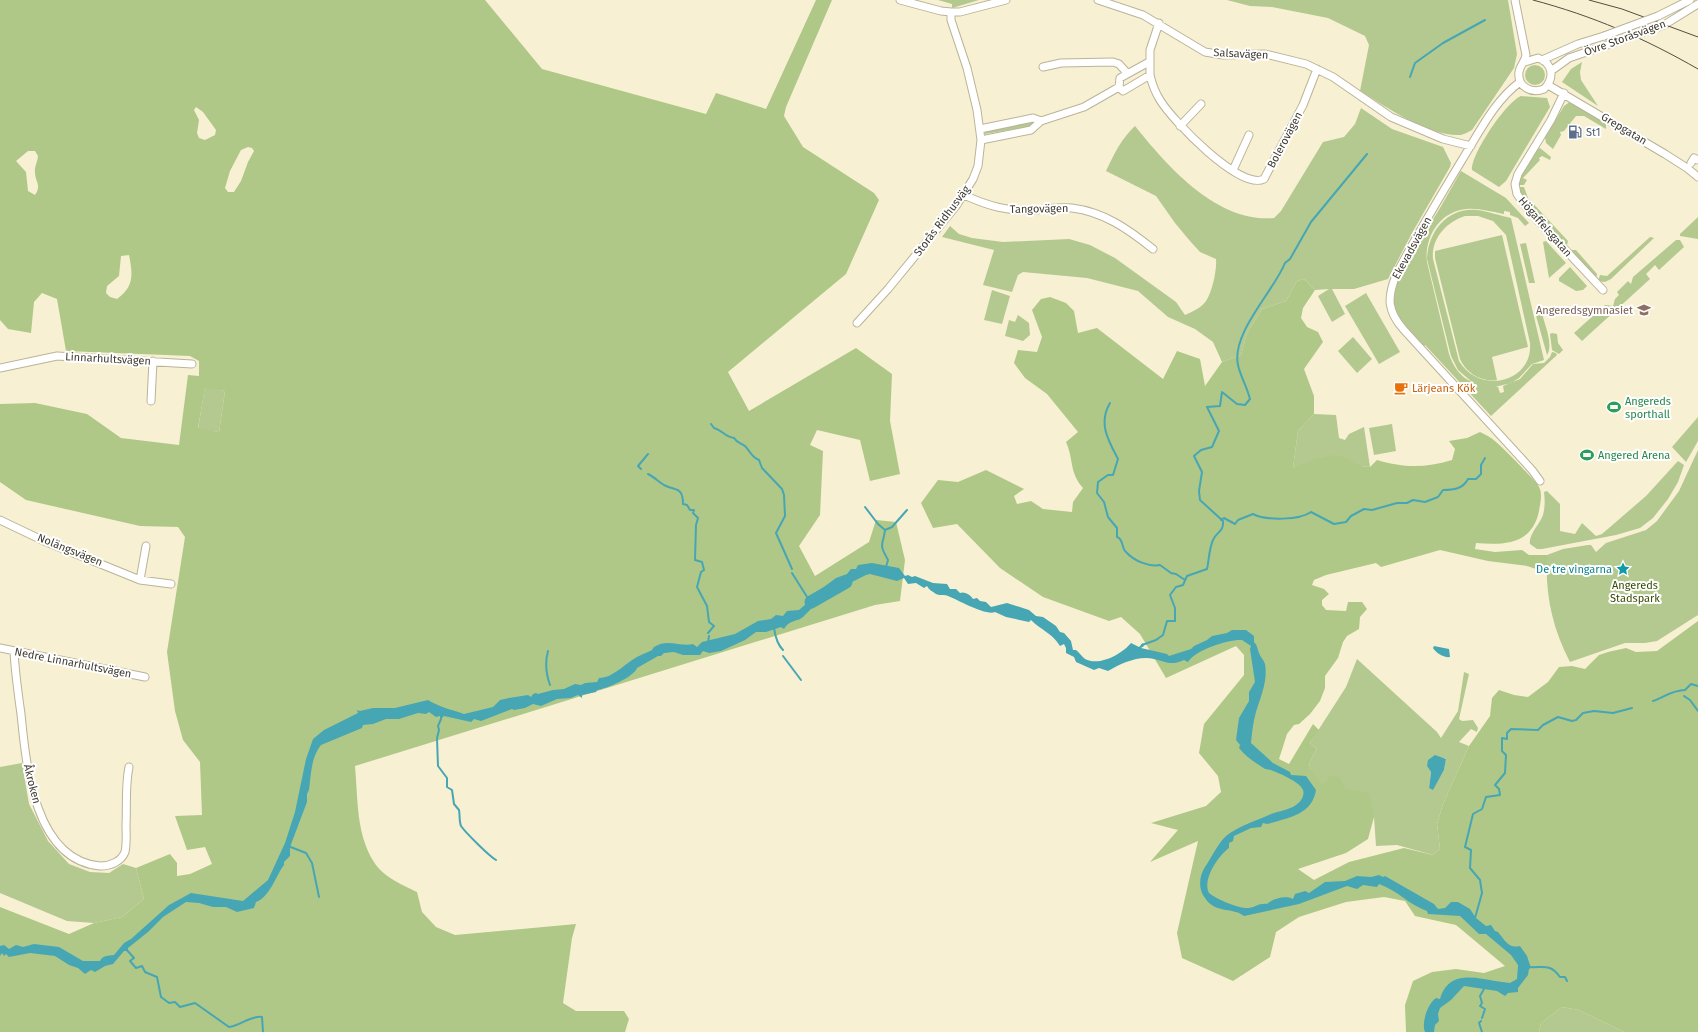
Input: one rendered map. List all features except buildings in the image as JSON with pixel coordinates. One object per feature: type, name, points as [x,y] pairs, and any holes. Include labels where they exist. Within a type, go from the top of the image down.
[{"type":"street","points":[[900,0],[951,12],[960,12],[1006,0]]},
{"type":"street","name":"Salsavägen","points":[[1098,0],[1122,6],[1159,23],[1205,52],[1223,55],[1265,54],[1296,61],[1317,69],[1346,85],[1391,117],[1443,140],[1471,146]]},
{"type":"street","points":[[1515,0],[1526,54],[1525,62],[1520,69],[1520,82],[1528,90],[1534,91],[1544,89],[1552,78],[1551,70],[1548,64],[1542,60],[1534,58],[1525,62]]},
{"type":"street","name":"Övre Storåsvägen","points":[[1542,60],[1578,44],[1658,16],[1689,1]]},
{"type":"street","name":"Övre Storåsvägen","points":[[1551,70],[1569,58],[1664,24],[1698,4]]},
{"type":"street","name":"Storås Ridhusväg","points":[[857,323],[888,289],[964,195],[978,166],[981,140],[980,129],[971,82],[951,20],[951,12]]},
{"type":"street","name":"Bolerovägen","points":[[1159,23],[1150,50],[1149,62],[1152,84],[1160,101],[1180,126],[1199,144],[1233,170],[1256,181],[1264,179],[1304,105],[1317,69]]},
{"type":"street","points":[[1043,67],[1061,63],[1113,62],[1119,64],[1127,73]]},
{"type":"street","points":[[1119,87],[1120,78],[1149,62]]},
{"type":"street","points":[[1119,87],[1123,91],[1150,75]]},
{"type":"street","name":"Ekevadsvägen","points":[[1520,82],[1500,101],[1471,146],[1396,275],[1392,285],[1390,305],[1394,317],[1400,325],[1532,470],[1540,481]]},
{"type":"street","name":"Grepgatan","points":[[1548,85],[1564,93],[1688,168],[1698,178]]},
{"type":"street","points":[[981,140],[1031,130],[1041,121],[1084,107],[1119,87]]},
{"type":"street","name":"Högaffelsgatan","points":[[1564,93],[1551,120],[1518,174],[1515,189],[1519,198],[1529,211],[1603,290]]},
{"type":"street","points":[[1180,126],[1201,104]]},
{"type":"street","points":[[980,129],[1033,118],[1041,121]]},
{"type":"street","points":[[1233,170],[1249,135]]},
{"type":"street","name":"Tangovägen","points":[[964,195],[991,206],[1006,210],[1072,208],[1102,215],[1129,230],[1153,249]]},
{"type":"street","name":"Linnarhultsvägen","points":[[0,368],[57,356],[192,364]]},
{"type":"street","points":[[151,401],[153,361]]},
{"type":"street","name":"Nolängsvägen","points":[[0,520],[44,541],[140,580],[171,584]]},
{"type":"street","points":[[140,580],[146,546]]},
{"type":"street","name":"Nedre Linnarhultsvägen","points":[[0,648],[145,676]]},
{"type":"street","name":"Åkroken","points":[[14,651],[26,763],[34,799],[45,824],[68,853],[100,866],[116,863],[122,857],[126,842],[128,767]]},
{"type":"green space","points":[[0,0],[485,0],[542,69],[706,114],[716,93],[766,109],[816,0],[832,0],[786,107],[784,116],[803,147],[874,193],[879,200],[846,274],[728,372],[749,411],[856,348],[892,374],[890,421],[900,474],[870,481],[860,440],[817,430],[810,445],[823,451],[820,515],[799,546],[815,576],[869,542],[876,520],[896,522],[905,560],[900,601],[875,605],[355,766],[359,816],[368,851],[374,862],[383,872],[394,880],[417,892],[422,912],[436,927],[455,935],[576,924],[572,938],[563,1003],[576,1011],[624,1011],[629,1019],[625,1032],[0,1032],[0,907],[69,934],[94,923],[122,917],[144,899],[136,868],[170,854],[177,863],[177,876],[190,874],[212,864],[205,847],[187,850],[175,816],[202,815],[200,762],[183,740],[175,711],[167,652],[185,537],[178,527],[140,526],[26,500],[0,482],[0,404],[35,403],[87,414],[121,438],[179,445],[188,375],[199,376],[199,361],[190,356],[66,351],[57,299],[42,293],[34,302],[31,333],[8,329],[0,320]],"holes":[[[196,107],[203,112],[216,130],[215,135],[205,140],[199,138],[197,133],[199,120],[194,110]],[[248,147],[252,148],[254,151],[241,181],[234,192],[228,192],[225,188],[230,171],[241,150]],[[28,151],[35,151],[38,156],[35,170],[38,189],[35,195],[28,191],[26,172],[16,161]],[[129,255],[131,280],[127,290],[117,299],[110,297],[106,293],[107,286],[119,276],[121,256]],[[205,388],[225,391],[219,432],[198,428]]]},
{"type":"green space","points":[[938,0],[979,0],[952,8],[952,4]]},
{"type":"green space","points":[[1227,0],[1508,0],[1517,54],[1514,68],[1472,130],[1461,135],[1448,134],[1435,131],[1408,120],[1360,91],[1369,45],[1365,36],[1328,18],[1272,7],[1250,6]]},
{"type":"green space","points":[[1582,62],[1580,72],[1581,80],[1598,106],[1562,82],[1571,69]]},
{"type":"green space","points":[[1531,65],[1539,65],[1545,71],[1545,79],[1539,85],[1531,85],[1525,79],[1525,71]]},
{"type":"green space","points":[[1521,96],[1547,98],[1550,107],[1506,181],[1499,187],[1472,170],[1473,162],[1490,129],[1507,108]]},
{"type":"green space","points":[[1571,101],[1606,124],[1606,129],[1584,116],[1576,116],[1564,131],[1560,132],[1561,135],[1553,149],[1546,143],[1545,137],[1564,106]]},
{"type":"green space","points":[[1361,108],[1392,129],[1443,147],[1451,163],[1450,167],[1412,233],[1388,279],[1354,289],[1332,289],[1345,314],[1332,322],[1318,296],[1329,289],[1315,290],[1304,279],[1297,281],[1286,301],[1262,309],[1247,333],[1241,355],[1222,362],[1213,342],[1195,329],[1168,317],[1138,291],[1087,278],[1023,272],[1018,275],[1012,292],[983,285],[994,250],[942,237],[950,226],[959,234],[972,238],[1003,242],[1069,239],[1090,245],[1115,258],[1176,302],[1185,315],[1202,306],[1206,301],[1215,275],[1216,259],[1200,252],[1175,223],[1156,196],[1106,171],[1118,147],[1130,131],[1135,126],[1178,174],[1214,202],[1233,212],[1253,217],[1274,218],[1281,211],[1323,142],[1344,137],[1355,124]]},
{"type":"green space","points":[[1031,120],[1035,123],[1033,126],[985,134],[985,131]]},
{"type":"green space","points":[[1540,148],[1551,157],[1550,160],[1542,156],[1539,158],[1540,160],[1523,178],[1527,180],[1524,185],[1519,185],[1520,178]]},
{"type":"green space","points":[[1461,171],[1506,198],[1529,223],[1525,226],[1518,218],[1510,215],[1510,212],[1504,211],[1504,214],[1472,209],[1457,211],[1442,220],[1431,235],[1428,243],[1427,259],[1431,239],[1436,230],[1449,217],[1457,212],[1477,210],[1511,218],[1544,360],[1532,364],[1519,378],[1512,382],[1520,379],[1533,364],[1544,363],[1550,357],[1552,352],[1556,353],[1557,355],[1491,416],[1425,345],[1423,347],[1399,319],[1393,305],[1397,278]],"holes":[[[1465,216],[1478,216],[1493,221],[1506,235],[1530,343],[1529,357],[1523,367],[1514,375],[1503,380],[1491,381],[1479,378],[1468,372],[1459,361],[1433,259],[1433,252],[1437,238],[1452,222]],[[1427,259],[1451,356],[1458,370],[1472,382],[1458,371],[1449,354]],[[1509,383],[1503,386],[1504,392],[1500,393],[1498,387],[1495,387]]]},
{"type":"green space","points":[[1519,187],[1524,187],[1528,198],[1568,241],[1567,245],[1525,202]]},
{"type":"green space","points":[[1698,217],[1698,239],[1680,236],[1680,234]]},
{"type":"green space","points":[[1502,235],[1528,347],[1492,357],[1497,380],[1485,380],[1470,372],[1460,359],[1435,258],[1435,251]]},
{"type":"green space","points":[[1650,237],[1654,238],[1611,279],[1605,282],[1598,281],[1600,275],[1607,276]]},
{"type":"green space","points":[[1676,240],[1680,240],[1684,247],[1659,270],[1655,265],[1646,274],[1650,279],[1582,341],[1574,333],[1605,305],[1613,306],[1615,299],[1619,295],[1617,292],[1628,281],[1631,284],[1633,277]]},
{"type":"green space","points":[[1546,241],[1566,263],[1549,278],[1543,242]]},
{"type":"green space","points":[[1526,243],[1535,283],[1529,283],[1520,244]]},
{"type":"green space","points":[[1572,250],[1576,250],[1597,274],[1596,279],[1570,252]]},
{"type":"green space","points":[[1570,267],[1587,286],[1583,290],[1576,291],[1559,281],[1559,278]]},
{"type":"green space","points":[[1304,279],[1315,290],[1303,308],[1301,318],[1307,327],[1318,332],[1323,342],[1304,369],[1314,396],[1314,414],[1298,431],[1293,468],[1318,458],[1332,455],[1344,457],[1358,465],[1365,467],[1370,467],[1377,460],[1406,466],[1424,466],[1442,463],[1452,460],[1455,449],[1449,441],[1467,438],[1480,432],[1495,441],[1524,469],[1539,487],[1541,496],[1539,511],[1535,522],[1530,531],[1523,537],[1506,543],[1476,543],[1475,549],[1495,552],[1522,550],[1529,555],[1547,555],[1547,567],[1539,570],[1527,566],[1488,561],[1440,550],[1381,567],[1376,563],[1326,575],[1314,580],[1312,585],[1324,589],[1329,594],[1322,600],[1322,605],[1326,610],[1346,611],[1348,602],[1362,602],[1367,609],[1360,617],[1359,629],[1347,636],[1343,642],[1338,658],[1325,676],[1325,688],[1320,701],[1310,714],[1299,724],[1294,725],[1287,734],[1279,759],[1289,764],[1313,724],[1319,730],[1310,743],[1317,749],[1310,761],[1309,768],[1319,779],[1322,786],[1331,775],[1340,778],[1345,789],[1369,793],[1374,817],[1368,839],[1346,853],[1298,869],[1314,880],[1349,862],[1404,848],[1433,855],[1440,849],[1437,824],[1443,804],[1469,746],[1490,716],[1492,698],[1499,690],[1514,695],[1528,697],[1548,682],[1559,667],[1572,666],[1585,669],[1599,655],[1626,648],[1636,652],[1657,651],[1698,621],[1698,1032],[1624,1032],[1579,1010],[1562,1007],[1541,1023],[1539,1032],[1406,1032],[1405,1005],[1413,981],[1432,972],[1456,969],[1484,973],[1505,966],[1456,925],[1415,916],[1405,901],[1384,897],[1346,902],[1299,917],[1276,932],[1270,957],[1233,981],[1182,958],[1177,933],[1198,841],[1150,862],[1178,830],[1151,823],[1206,806],[1221,792],[1218,776],[1199,753],[1204,724],[1244,675],[1244,655],[1236,646],[1166,678],[1140,634],[1121,617],[1109,621],[1043,597],[1000,568],[957,524],[933,528],[921,503],[938,480],[958,482],[986,470],[1024,489],[1014,496],[1017,504],[1031,501],[1043,509],[1072,512],[1073,502],[1083,488],[1076,477],[1066,442],[1078,432],[1047,394],[1025,378],[1014,363],[1018,350],[1037,352],[1042,337],[1032,310],[1041,299],[1050,297],[1066,303],[1074,311],[1078,333],[1097,328],[1163,379],[1177,351],[1200,359],[1205,386],[1222,362],[1241,355],[1247,333],[1262,309],[1286,301],[1297,281]]},
{"type":"green space","points":[[992,290],[1010,296],[1002,324],[984,320]]},
{"type":"green space","points":[[1366,293],[1400,352],[1379,364],[1345,306]]},
{"type":"green space","points":[[1541,310],[1549,340],[1549,351],[1547,355],[1535,312]]},
{"type":"green space","points":[[1018,315],[1029,323],[1030,335],[1023,341],[1005,336],[1009,320],[1015,322]]},
{"type":"green space","points":[[1550,334],[1557,334],[1558,343],[1563,350],[1559,354],[1552,350]]},
{"type":"green space","points":[[1353,337],[1372,359],[1357,373],[1338,351]]},
{"type":"green space","points":[[205,387],[225,391],[219,432],[198,429]]},
{"type":"green space","points":[[1314,414],[1336,415],[1339,438],[1345,440],[1349,434],[1364,427],[1370,467],[1358,466],[1343,457],[1293,468],[1298,431]]},
{"type":"green space","points":[[1698,417],[1698,441],[1686,462],[1672,447]]},
{"type":"green space","points":[[1392,424],[1396,451],[1374,455],[1369,428]]},
{"type":"green space","name":"Angereds Stadspark","points":[[1698,450],[1698,615],[1657,641],[1645,643],[1625,643],[1570,662],[1554,623],[1551,610],[1547,583],[1547,555],[1563,549],[1588,545],[1591,545],[1596,552],[1606,543],[1646,530],[1657,521],[1679,491]]},
{"type":"green space","points":[[1678,461],[1684,465],[1678,482],[1668,499],[1653,518],[1640,528],[1616,535],[1542,549],[1537,549],[1530,544],[1532,533],[1543,515],[1545,504],[1544,492],[1547,491],[1560,504],[1560,531],[1575,534],[1582,523],[1596,536],[1602,534],[1646,496]]},
{"type":"green space","points":[[1357,659],[1437,732],[1441,738],[1458,711],[1464,672],[1469,674],[1459,719],[1462,721],[1473,720],[1478,728],[1477,732],[1471,729],[1459,742],[1469,746],[1443,804],[1437,824],[1440,849],[1433,855],[1397,845],[1376,846],[1374,817],[1322,787],[1309,768],[1310,761],[1317,749],[1310,743],[1346,687]],"holes":[[[1446,758],[1444,770],[1433,789],[1429,788],[1431,772],[1427,766]]]},
{"type":"green space","points":[[22,763],[29,804],[48,841],[69,864],[90,872],[109,873],[123,864],[136,868],[144,899],[122,917],[94,923],[67,921],[0,893],[0,767]]},
{"type":"green space","points":[[1562,1007],[1579,1010],[1624,1032],[1539,1032],[1541,1023]]},
{"type":"water","points":[[872,563],[899,568],[905,576],[915,576],[933,583],[947,584],[950,589],[956,589],[960,593],[971,596],[973,599],[977,598],[980,601],[986,602],[991,607],[1007,603],[1029,610],[1036,616],[1043,617],[1056,626],[1060,632],[1064,633],[1071,641],[1073,650],[1076,650],[1085,659],[1091,661],[1111,658],[1123,651],[1131,643],[1139,647],[1143,643],[1144,646],[1141,648],[1167,654],[1169,656],[1191,649],[1212,636],[1227,633],[1232,630],[1246,630],[1254,636],[1254,642],[1266,670],[1264,688],[1254,720],[1251,743],[1273,763],[1290,772],[1291,775],[1306,776],[1316,790],[1310,805],[1298,814],[1283,820],[1267,824],[1263,823],[1261,827],[1251,828],[1234,836],[1233,841],[1229,843],[1229,848],[1216,862],[1209,875],[1207,888],[1209,893],[1228,903],[1249,908],[1267,904],[1279,898],[1287,897],[1293,899],[1295,894],[1305,891],[1309,893],[1325,882],[1345,881],[1357,876],[1385,876],[1434,904],[1438,909],[1445,908],[1451,902],[1458,902],[1470,909],[1476,918],[1486,926],[1491,925],[1509,945],[1516,947],[1520,946],[1527,956],[1531,968],[1529,969],[1528,975],[1518,988],[1518,992],[1508,993],[1505,996],[1497,991],[1464,986],[1451,1000],[1440,1008],[1438,1014],[1439,1021],[1435,1025],[1434,1032],[1425,1032],[1424,1024],[1430,1004],[1436,998],[1440,999],[1444,990],[1455,980],[1462,978],[1478,978],[1510,983],[1517,979],[1518,965],[1511,955],[1486,934],[1479,934],[1460,916],[1428,914],[1427,911],[1379,884],[1377,887],[1363,885],[1357,889],[1347,886],[1299,904],[1244,916],[1240,913],[1214,906],[1205,898],[1200,887],[1201,874],[1222,840],[1230,833],[1245,825],[1293,807],[1298,804],[1303,794],[1301,787],[1294,781],[1272,770],[1263,768],[1239,748],[1240,745],[1236,740],[1239,718],[1249,701],[1249,692],[1255,682],[1250,649],[1251,646],[1242,640],[1229,641],[1213,646],[1198,653],[1188,662],[1184,660],[1169,663],[1143,658],[1119,665],[1108,671],[1099,668],[1094,670],[1076,662],[1074,657],[1066,653],[1064,644],[1060,646],[1057,641],[1031,620],[1029,622],[1006,617],[995,612],[985,612],[947,595],[936,594],[927,586],[924,588],[916,583],[908,584],[904,578],[897,581],[870,574],[834,591],[829,590],[825,599],[816,604],[802,618],[792,622],[784,629],[781,627],[766,632],[756,632],[745,640],[721,651],[709,653],[703,651],[700,655],[683,655],[674,652],[664,653],[637,668],[625,679],[597,690],[596,692],[582,695],[582,698],[578,695],[571,698],[557,699],[541,706],[533,704],[525,708],[512,709],[481,721],[474,719],[471,722],[444,716],[440,720],[440,716],[436,717],[429,712],[426,714],[418,713],[399,719],[386,719],[373,724],[363,725],[362,728],[321,745],[315,755],[307,794],[307,802],[290,847],[290,856],[284,862],[284,865],[269,891],[265,896],[256,902],[254,908],[237,912],[226,907],[213,907],[199,903],[186,902],[163,917],[148,932],[128,948],[128,951],[124,951],[113,964],[105,966],[95,972],[91,970],[85,974],[78,968],[69,965],[55,956],[30,953],[9,957],[6,954],[4,956],[2,953],[0,956],[0,946],[4,945],[9,949],[16,945],[23,947],[34,944],[59,947],[83,961],[100,961],[104,957],[114,955],[124,943],[131,939],[169,905],[191,893],[243,901],[268,880],[285,843],[295,812],[306,759],[313,739],[324,730],[358,713],[357,710],[395,708],[428,700],[464,714],[493,707],[500,700],[528,695],[531,697],[536,693],[538,694],[564,689],[575,684],[581,685],[585,683],[597,682],[599,678],[615,673],[640,655],[651,651],[659,644],[693,644],[697,647],[702,642],[735,634],[758,621],[771,619],[776,615],[783,616],[787,611],[799,610],[807,603],[809,598],[836,578],[847,574],[851,569],[856,569],[858,565]]},
{"type":"water","points":[[1434,646],[1449,649],[1450,657],[1445,657],[1438,653],[1434,650]]},
{"type":"water","points":[[1435,755],[1446,759],[1444,770],[1433,790],[1429,788],[1431,772],[1427,766],[1428,760]]},
{"type":"waterway","points":[[1410,77],[1415,63],[1443,43],[1485,20]]},
{"type":"waterway","points":[[1142,645],[1156,640],[1163,635],[1167,621],[1175,621],[1175,608],[1170,595],[1176,587],[1183,585],[1187,576],[1207,569],[1214,537],[1221,530],[1223,525],[1223,521],[1200,500],[1199,491],[1202,472],[1194,456],[1201,450],[1212,447],[1219,431],[1207,407],[1220,406],[1222,392],[1237,404],[1245,405],[1250,399],[1238,365],[1238,353],[1241,340],[1247,326],[1280,274],[1285,263],[1290,259],[1311,222],[1367,154]]},
{"type":"waterway","points":[[1110,403],[1106,410],[1105,424],[1108,438],[1118,459],[1113,475],[1108,475],[1098,482],[1097,493],[1104,502],[1108,517],[1117,528],[1117,537],[1121,540],[1124,550],[1129,555],[1137,561],[1151,565],[1160,565],[1171,573],[1176,574],[1185,580]]},
{"type":"waterway","points":[[711,424],[714,428],[734,438],[745,446],[753,456],[759,460],[762,468],[782,489],[784,495],[785,516],[776,533],[792,569]]},
{"type":"waterway","points":[[641,469],[638,466],[648,454]]},
{"type":"waterway","points":[[1221,520],[1224,518],[1235,524],[1238,520],[1253,514],[1266,518],[1283,519],[1299,517],[1311,512],[1334,524],[1346,522],[1351,516],[1364,509],[1372,510],[1397,503],[1407,503],[1413,500],[1425,502],[1438,497],[1443,490],[1461,487],[1468,479],[1476,479],[1481,474],[1481,465],[1485,458]]},
{"type":"waterway","points":[[648,474],[664,485],[678,490],[682,494],[683,504],[687,505],[690,510],[694,510],[693,513],[698,518],[696,525],[695,560],[702,562],[704,570],[701,572],[697,587],[707,606],[709,622],[714,626],[708,633]]},
{"type":"waterway","points":[[865,507],[878,524],[885,530]]},
{"type":"waterway","points":[[885,530],[892,527],[907,510]]},
{"type":"waterway","points":[[885,530],[882,547],[888,560],[886,567]]},
{"type":"waterway","points":[[792,573],[809,600]]},
{"type":"waterway","points":[[811,602],[846,582]]},
{"type":"waterway","points":[[774,628],[777,640],[783,650]]},
{"type":"waterway","points":[[708,643],[709,636]]},
{"type":"waterway","points":[[548,651],[546,668],[550,685]]},
{"type":"waterway","points":[[783,656],[801,680]]},
{"type":"waterway","points":[[1653,701],[1673,692],[1685,690],[1691,684],[1698,686]]},
{"type":"waterway","points":[[1684,696],[1690,700],[1698,711]]},
{"type":"waterway","points":[[1475,918],[1482,893],[1480,880],[1470,868],[1471,850],[1465,847],[1473,814],[1482,809],[1486,797],[1500,795],[1499,789],[1495,785],[1505,773],[1506,755],[1502,751],[1502,738],[1507,739],[1507,733],[1511,729],[1538,730],[1543,725],[1558,717],[1572,721],[1576,720],[1583,713],[1594,711],[1613,713],[1632,708]]},
{"type":"waterway","points":[[441,719],[438,726],[439,730],[437,738],[438,766],[447,778],[447,787],[452,790],[454,804],[459,810],[461,826],[477,844],[496,860]]},
{"type":"waterway","points":[[288,846],[306,853],[312,863],[319,897]]},
{"type":"waterway","points":[[126,949],[134,958],[130,961],[136,968],[142,966],[145,972],[157,977],[161,997],[169,1003],[175,1002],[180,1007],[195,1003],[229,1027],[250,1019],[262,1017],[263,1032]]},
{"type":"waterway","points":[[1529,967],[1550,968],[1560,977],[1565,977],[1567,981]]},
{"type":"waterway","points":[[1482,1018],[1485,1009],[1480,1006],[1482,1003],[1480,996],[1484,989]]},
{"type":"waterway","points":[[1481,1021],[1479,1023],[1482,1032]]},
{"type":"tram line","points":[[1533,0],[1576,13],[1618,29],[1658,47],[1698,69]]},
{"type":"tram line","points":[[1589,0],[1622,9],[1698,37]]},
{"type":"place","name":"St1","points":[[1575,132]]},
{"type":"place","name":"Angeredsgymnasiet","points":[[1644,310]]},
{"type":"place","name":"Lärjeans Kök","points":[[1401,388]]},
{"type":"place","name":"Angereds sporthall","points":[[1614,407]]},
{"type":"place","name":"Angered Arena","points":[[1587,455]]},
{"type":"place","name":"De tre vingarna","points":[[1623,569]]}]
